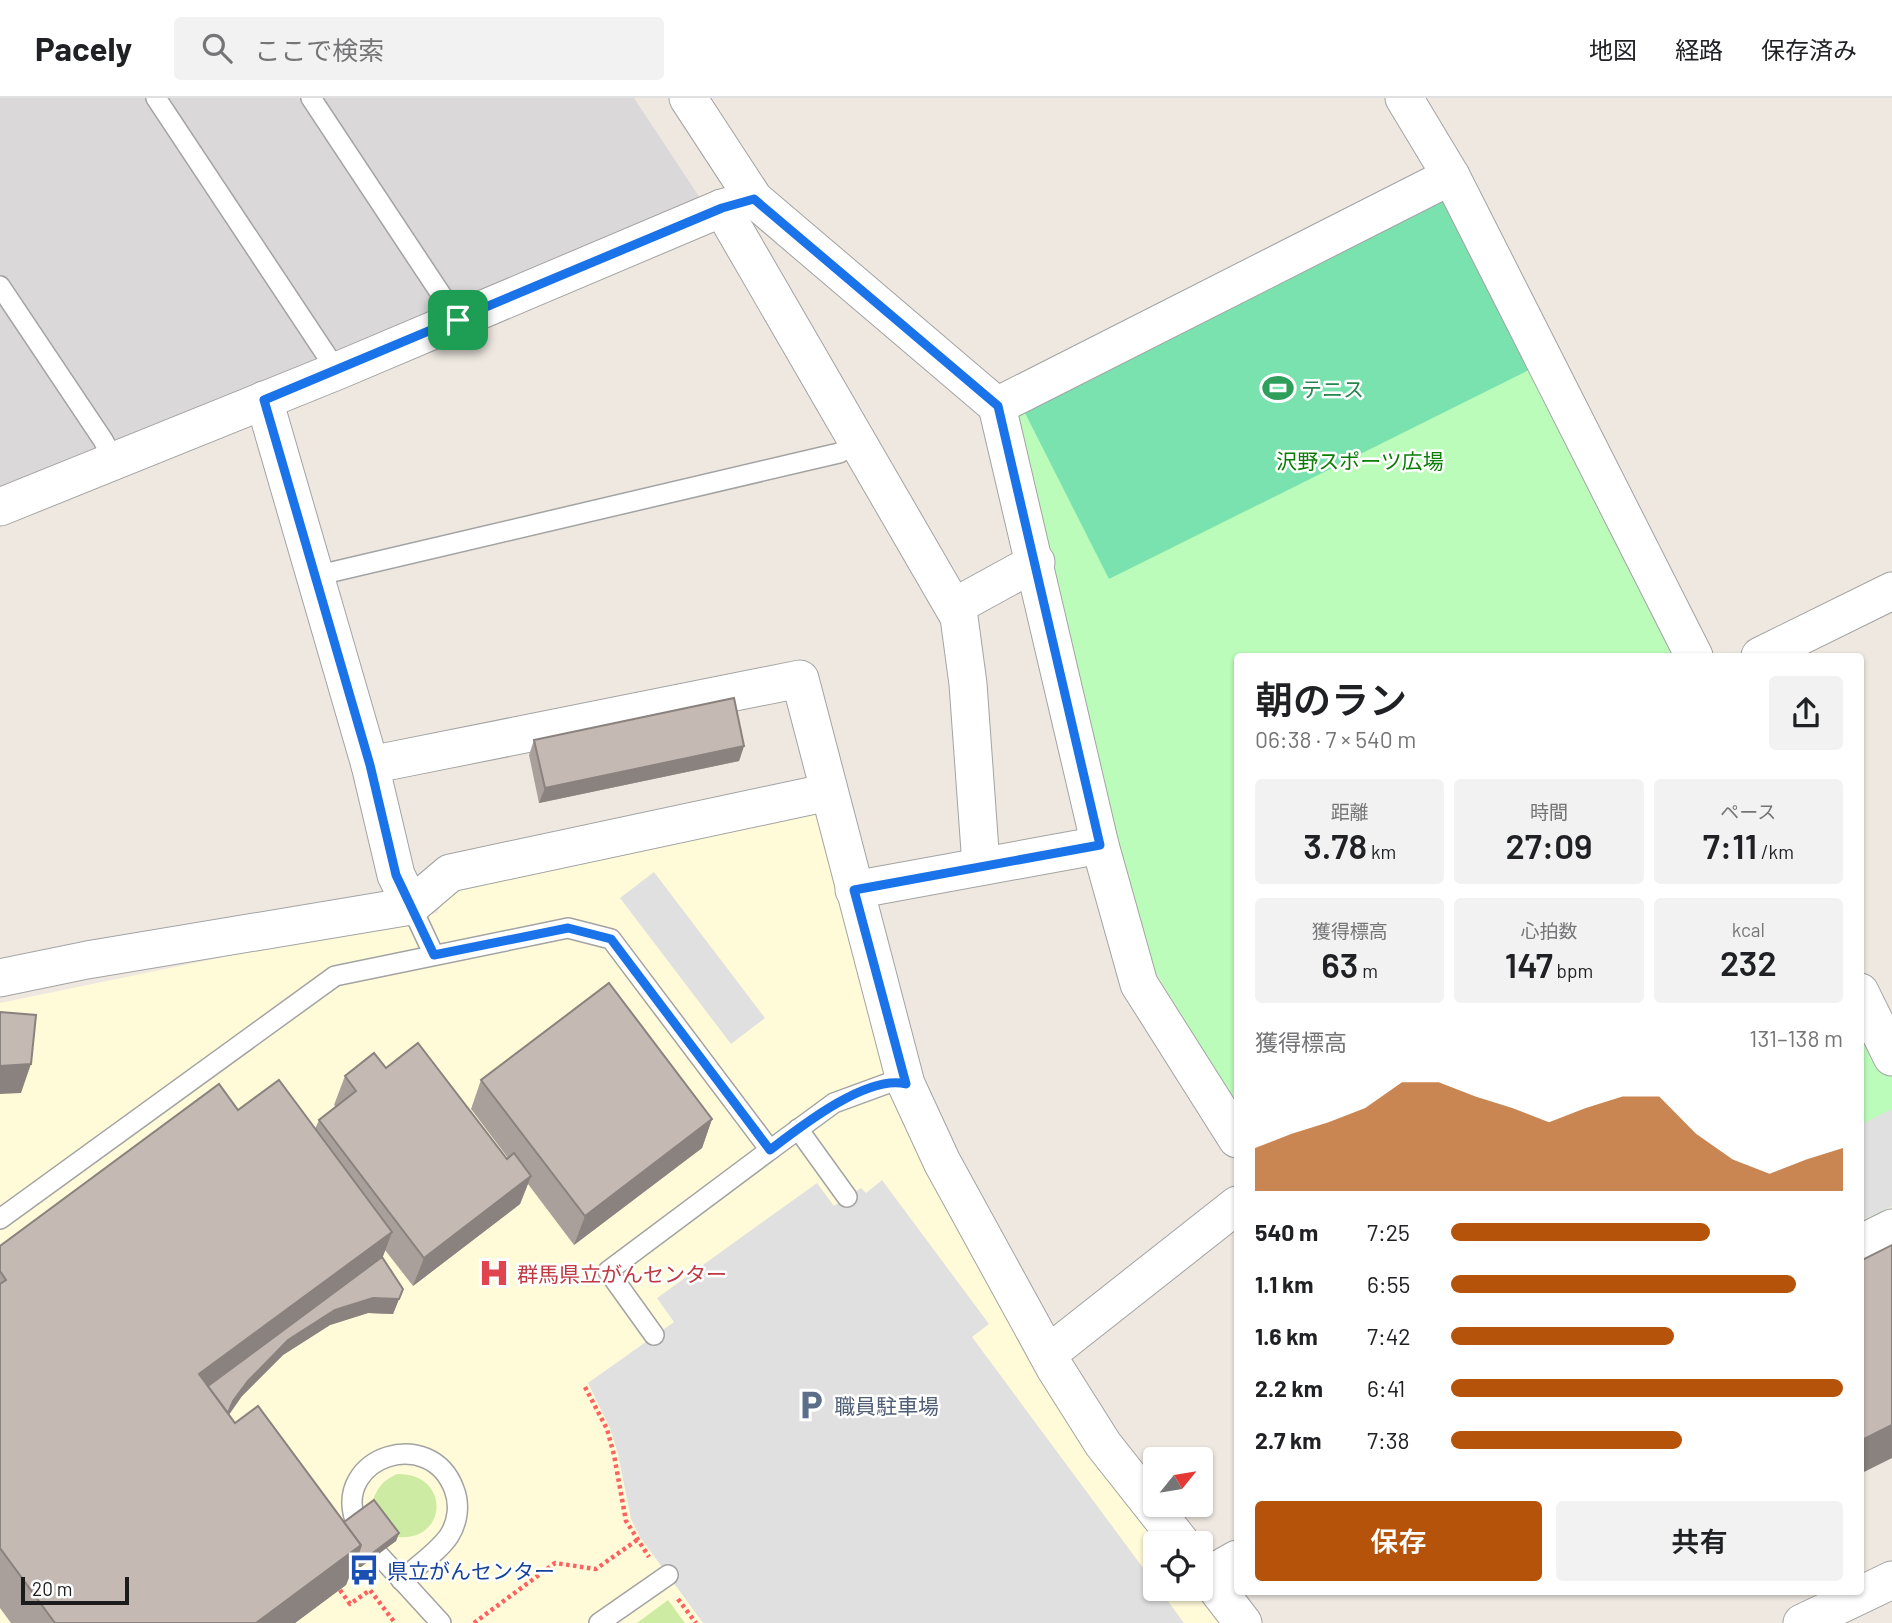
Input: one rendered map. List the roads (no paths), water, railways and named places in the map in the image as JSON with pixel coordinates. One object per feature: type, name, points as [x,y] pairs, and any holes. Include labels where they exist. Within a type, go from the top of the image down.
[{"type":"street","points":[[688,98],[859,443],[959,617],[968,684],[981,865]]},
{"type":"street","points":[[1404,98],[1451,176],[1692,653]]},
{"type":"street","points":[[998,406],[1451,176]]},
{"type":"street","points":[[0,507],[738,203]]},
{"type":"street","points":[[738,203],[998,406],[1100,845],[1139,984],[1234,1134]]},
{"type":"street","points":[[264,400],[370,765],[396,875],[411,906]]},
{"type":"street","points":[[954,607],[1036,562]]},
{"type":"street","points":[[1766,653],[1892,591]]},
{"type":"street","points":[[370,765],[800,678],[906,1084],[942,1162],[1048,1354],[1103,1444],[1172,1531]]},
{"type":"street","points":[[0,978],[87,960],[411,906],[450,873],[829,792]]},
{"type":"street","points":[[854,890],[1100,845]]},
{"type":"street","points":[[1864,1000],[1892,1057]]},
{"type":"street","points":[[1048,1354],[1234,1207]]},
{"type":"street","points":[[1864,1242],[1892,1228]]},
{"type":"street","points":[[1213,1572],[1243,1623]]},
{"type":"street","points":[[1864,1593],[1892,1580]]},
{"type":"street","points":[[1802,1623],[1861,1595]]},
{"type":"lane","points":[[156,98],[337,370]]},
{"type":"lane","points":[[312,98],[458,320]]},
{"type":"lane","points":[[0,286],[103,440],[114,461]]},
{"type":"lane","points":[[315,576],[839,453],[859,443]]},
{"type":"lane","points":[[411,906],[434,955]]},
{"type":"lane","points":[[0,1219],[335,976],[568,928],[611,939],[770,1150]]},
{"type":"lane","points":[[654,1335],[608,1271],[834,1103],[894,1081],[906,1084]]},
{"type":"lane","points":[[798,1129],[847,1197]]},
{"type":"lane","points":[[355,1520],[352,1495],[358,1481],[366,1469],[382,1458],[401,1453],[420,1455],[438,1464],[450,1479],[458,1497],[457,1518],[449,1537],[401,1580]]},
{"type":"lane","points":[[378,1554],[441,1623]]},
{"type":"lane","points":[[599,1623],[666,1577]]},
{"type":"place","name":"テニス","points":[[1278,388]]},
{"type":"place","name":"群馬県立がんセンター","points":[[494,1273]]},
{"type":"place","name":"職員駐車場","points":[[811,1405]]},
{"type":"place","name":"県立がんセンター","points":[[364,1570]]},
{"type":"park label","name":"沢野スポーツ広場","points":[[1360,460]]}]
